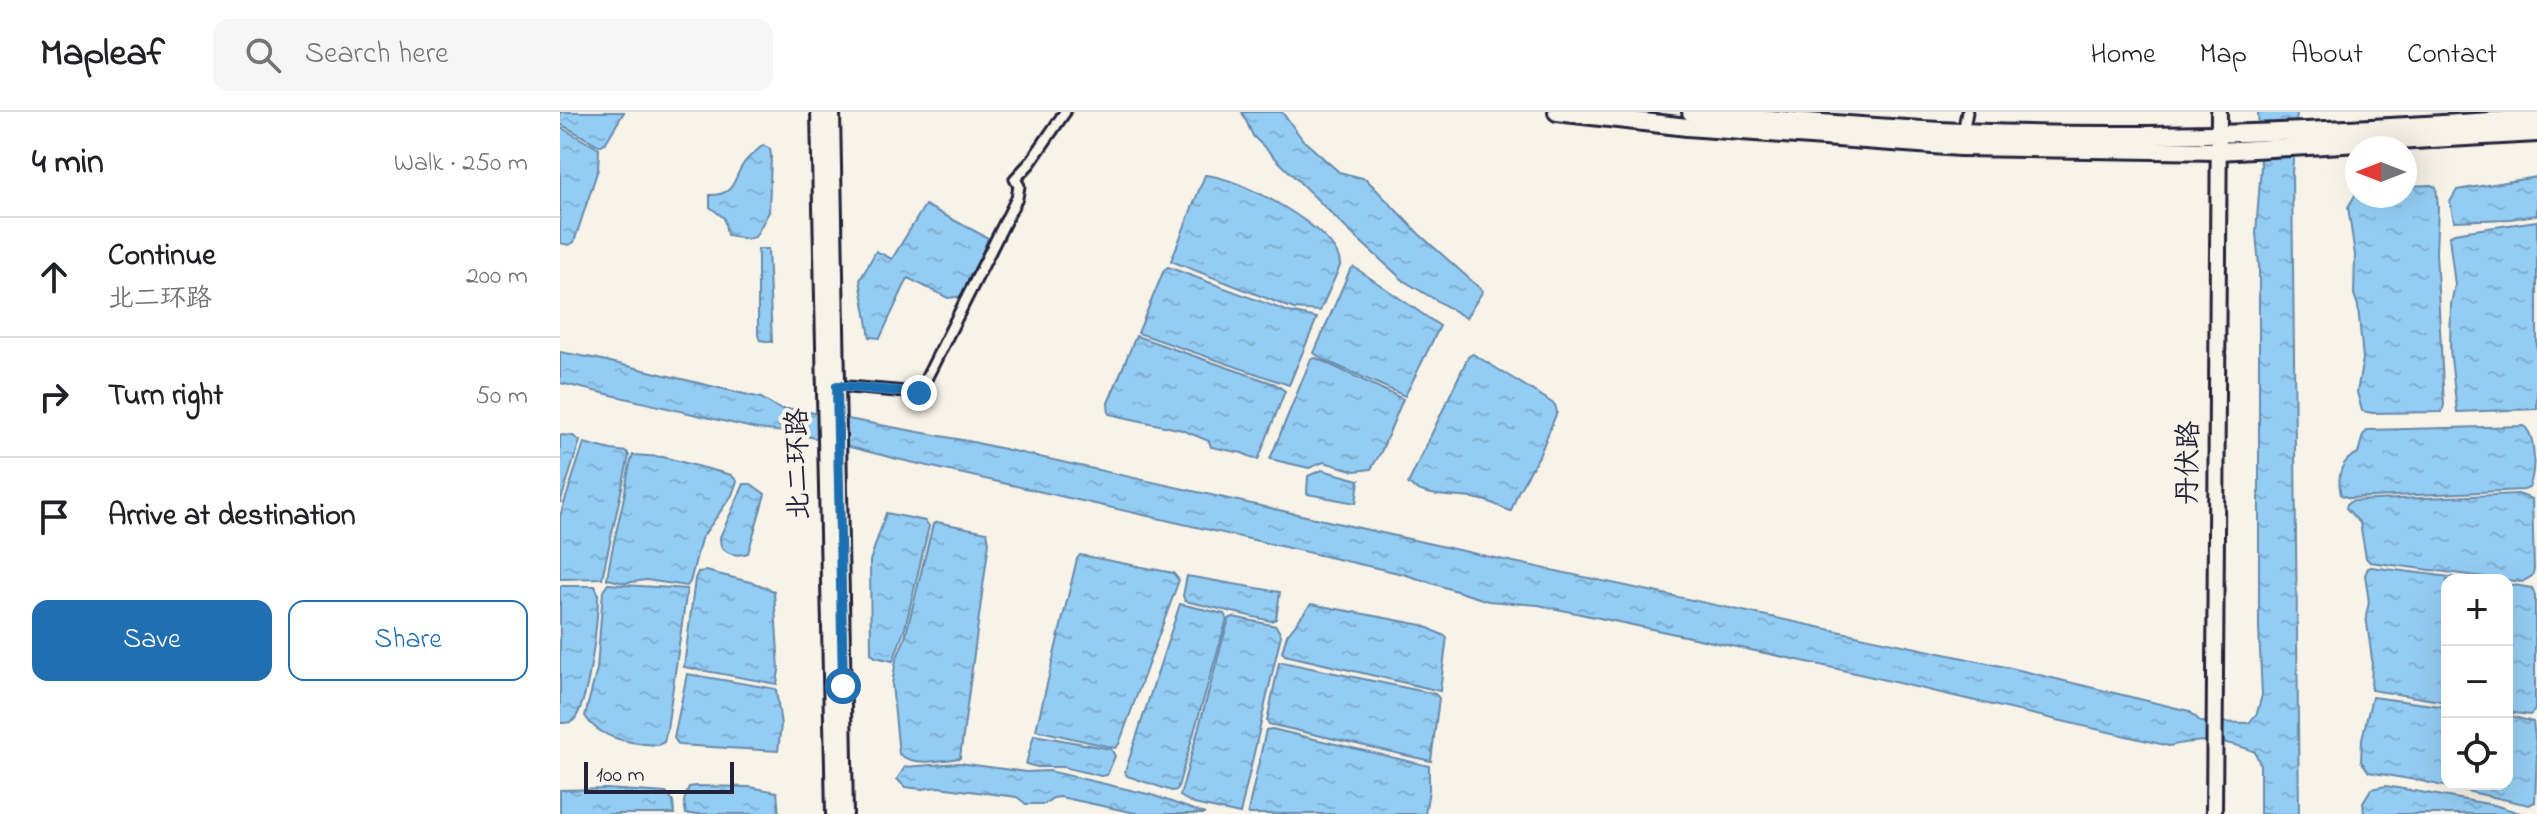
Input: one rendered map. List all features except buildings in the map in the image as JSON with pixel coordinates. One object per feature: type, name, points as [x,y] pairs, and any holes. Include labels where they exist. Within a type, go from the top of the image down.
[{"type":"highway","points":[[1557,112],[1687,127],[1962,140],[2219,142],[2257,149],[2304,139],[2537,118]]},
{"type":"highway","points":[[1691,112],[1816,117],[1962,140]]},
{"type":"highway","points":[[2219,142],[2256,132],[2304,139],[2537,133]]},
{"type":"main road","name":"北二环路","points":[[819,112],[833,391]]},
{"type":"main road","name":"北二环路","points":[[832,112],[834,814]]},
{"type":"main road","name":"丹伏路","points":[[2214,814],[2219,112]]},
{"type":"main road","name":"北二环路","points":[[832,463],[845,814]]},
{"type":"street","points":[[833,391],[919,393],[1002,233],[1017,198],[1019,186],[1015,179],[1030,163],[1065,112]]},
{"type":"street","points":[[1962,140],[1967,112]]},
{"type":"water","points":[[560,112],[624,112],[606,142],[600,146],[560,124]]},
{"type":"water","points":[[1242,112],[1282,112],[1303,140],[1339,172],[1366,179],[1419,234],[1483,291],[1466,318],[1404,281],[1348,230],[1253,136]]},
{"type":"water","points":[[2258,112],[2297,112],[2292,173],[2299,814],[2260,814],[2260,764],[2255,752],[2234,745],[2202,741],[2169,746],[1812,663],[1538,605],[1488,601],[1403,574],[795,433],[757,429],[560,383],[560,352],[598,359],[761,398],[780,409],[968,441],[2015,669],[2189,711],[2201,722],[2249,723],[2257,713],[2262,695],[2259,628],[2259,266],[2256,233],[2261,166]]},
{"type":"water","points":[[560,127],[599,149],[598,169],[574,242],[569,245],[560,243]]},
{"type":"water","points":[[763,145],[770,149],[771,156],[769,212],[755,237],[747,239],[727,235],[724,218],[710,207],[710,195],[729,189],[744,163]]},
{"type":"water","points":[[1205,175],[1262,195],[1307,222],[1324,237],[1336,252],[1340,266],[1320,311],[1294,309],[1171,261]]},
{"type":"water","points":[[2537,177],[2537,215],[2454,221],[2450,202],[2457,190]]},
{"type":"water","points":[[2417,186],[2436,187],[2444,405],[2442,412],[2362,411],[2357,392],[2363,359],[2354,294],[2355,255],[2348,208],[2417,208]]},
{"type":"water","points":[[925,205],[988,238],[964,296],[948,298],[908,278],[880,338],[870,337],[860,280],[876,251],[892,259]]},
{"type":"water","points":[[2537,221],[2537,409],[2457,412],[2450,349],[2451,304],[2455,285],[2449,237],[2454,233]]},
{"type":"water","points":[[758,249],[768,249],[772,342],[760,340],[758,335]]},
{"type":"water","points":[[1168,267],[1289,312],[1317,318],[1289,385],[1138,333],[1164,270]]},
{"type":"water","points":[[1354,267],[1440,326],[1405,396],[1314,353]]},
{"type":"water","points":[[1136,336],[1275,384],[1285,391],[1258,460],[1242,453],[1211,447],[1209,441],[1182,430],[1109,414],[1108,403]]},
{"type":"water","points":[[1473,354],[1545,398],[1555,405],[1557,412],[1511,511],[1476,499],[1426,493],[1408,484],[1468,357]]},
{"type":"water","points":[[1316,358],[1403,399],[1371,469],[1355,471],[1324,462],[1309,468],[1270,459],[1311,359]]},
{"type":"water","points":[[2524,426],[2531,438],[2534,455],[2529,488],[2524,490],[2350,498],[2341,495],[2339,482],[2343,465],[2358,453],[2363,435],[2368,430]]},
{"type":"water","points":[[560,435],[573,436],[580,441],[560,503]]},
{"type":"water","points":[[584,443],[627,452],[629,456],[602,578],[560,579],[560,516]]},
{"type":"water","points":[[633,455],[663,457],[731,475],[737,481],[732,495],[701,539],[687,586],[646,580],[625,583],[607,579]]},
{"type":"water","points":[[1322,470],[1359,480],[1356,503],[1307,494],[1308,476]]},
{"type":"water","points":[[744,484],[751,484],[765,494],[748,553],[738,555],[725,551],[720,537]]},
{"type":"water","points":[[2518,494],[2532,499],[2532,576],[2522,582],[2513,581],[2513,574],[2461,574],[2370,562],[2366,558],[2360,523],[2346,508],[2352,501]]},
{"type":"water","points":[[886,513],[925,521],[929,526],[905,628],[893,661],[871,653],[870,561]]},
{"type":"water","points":[[937,522],[987,532],[989,542],[960,758],[920,761],[899,754],[892,684],[933,524]]},
{"type":"water","points":[[1080,555],[1173,573],[1179,580],[1115,748],[1036,730]]},
{"type":"water","points":[[2368,568],[2441,576],[2441,701],[2371,690],[2372,659],[2366,616],[2369,602],[2365,575]]},
{"type":"water","points":[[706,571],[774,591],[779,670],[777,684],[684,667],[695,579],[698,572]]},
{"type":"water","points":[[1187,576],[1280,592],[1276,619],[1271,621],[1185,601]]},
{"type":"water","points":[[608,584],[687,589],[667,729],[664,742],[658,745],[607,735],[585,716],[597,669],[603,591]]},
{"type":"water","points":[[2513,585],[2532,588],[2535,595],[2535,710],[2530,715],[2513,713]]},
{"type":"water","points":[[560,586],[595,586],[598,593],[595,638],[585,692],[575,719],[563,723],[560,723]]},
{"type":"water","points":[[1180,604],[1224,614],[1227,619],[1177,790],[1172,791],[1127,776],[1125,772]]},
{"type":"water","points":[[1311,604],[1422,625],[1447,637],[1440,691],[1285,655],[1282,652],[1287,635]]},
{"type":"water","points":[[1233,617],[1276,626],[1281,635],[1240,814],[1194,804],[1180,796],[1223,639],[1229,619]]},
{"type":"water","points":[[1279,663],[1435,694],[1439,698],[1431,761],[1269,724],[1267,721]]},
{"type":"water","points":[[687,674],[776,689],[781,725],[778,751],[679,745],[674,738]]},
{"type":"water","points":[[2372,697],[2441,706],[2441,785],[2369,772],[2361,761],[2362,739]]},
{"type":"water","points":[[2513,717],[2533,722],[2537,753],[2535,802],[2529,805],[2462,790],[2513,790]]},
{"type":"water","points":[[1266,730],[1429,766],[1425,814],[1249,814]]},
{"type":"water","points":[[1034,735],[1111,749],[1115,756],[1107,775],[1101,776],[1063,767],[1037,767],[1026,764]]},
{"type":"water","points":[[959,763],[1026,772],[1049,771],[1152,795],[1205,814],[1140,814],[1060,797],[1044,804],[1026,804],[1017,797],[938,787],[905,787],[897,779],[905,767]]},
{"type":"water","points":[[2386,786],[2494,805],[2523,814],[2364,814],[2363,802],[2371,789]]},
{"type":"water","points":[[689,787],[750,787],[777,792],[779,814],[686,814],[684,801]]},
{"type":"water","points":[[560,790],[666,793],[673,801],[674,814],[560,814]]},
{"type":"route","points":[[843,686],[837,386],[919,393]]}]
